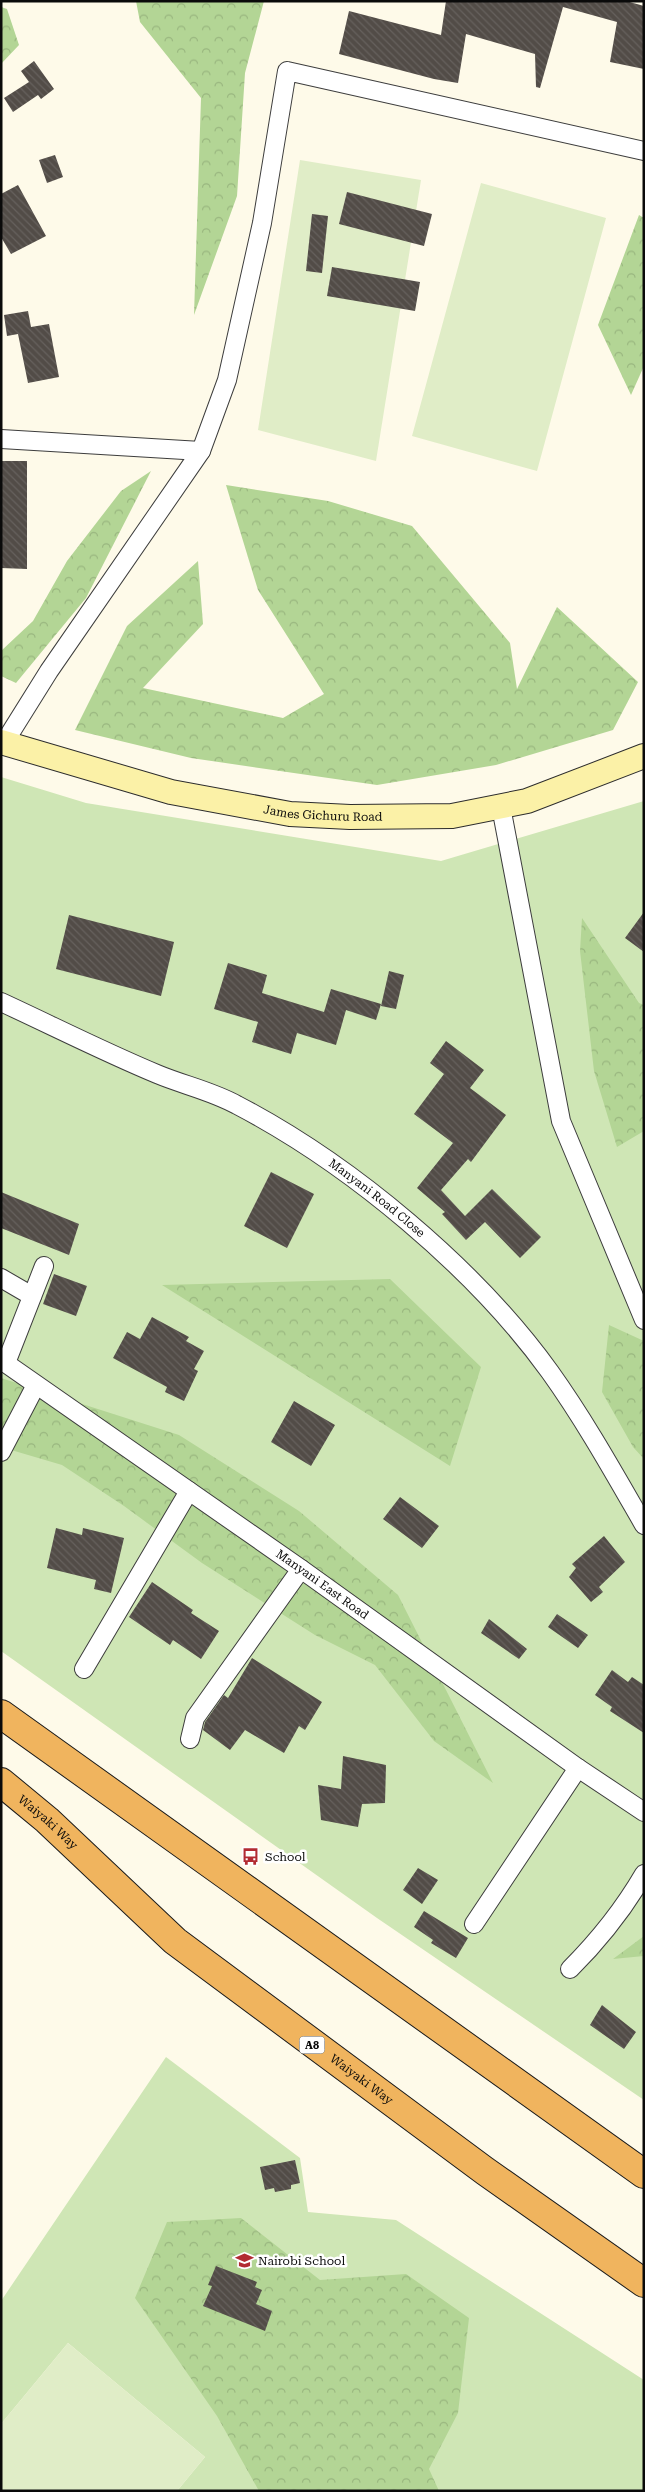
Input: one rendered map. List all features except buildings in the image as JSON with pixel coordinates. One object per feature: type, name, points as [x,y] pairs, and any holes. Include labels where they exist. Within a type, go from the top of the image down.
[{"type":"highway","points":[[1,1714],[644,2174]]},
{"type":"highway","name":"Waiyaki Way","points":[[1,1782],[47,1820],[175,1941],[469,2160],[644,2283]]},
{"type":"main road","name":"James Gichuru Road","points":[[3,742],[171,792],[290,814],[350,817],[452,816],[527,802],[644,756]]},
{"type":"street","points":[[3,742],[49,671],[201,451],[229,371],[262,223],[287,71],[644,151]]},
{"type":"street","points":[[1,439],[201,451]]},
{"type":"street","points":[[501,806],[561,1122],[644,1320]]},
{"type":"street","name":"Manyani Road Close","points":[[1,1002],[157,1074],[235,1104],[306,1146],[369,1191],[432,1244],[502,1313],[549,1371],[594,1436],[644,1525]]},
{"type":"street","points":[[4,1362],[44,1266]]},
{"type":"street","points":[[1,1278],[32,1296]]},
{"type":"street","name":"Manyani East Road","points":[[4,1362],[301,1569],[578,1768],[644,1812]]},
{"type":"street","points":[[1,1452],[36,1385]]},
{"type":"street","points":[[84,1669],[189,1491]]},
{"type":"street","points":[[190,1739],[195,1718],[301,1569]]},
{"type":"street","points":[[474,1924],[578,1768]]},
{"type":"street","points":[[570,1969],[601,1937],[620,1913],[644,1874]]},
{"type":"green space","points":[[136,1],[264,1],[245,73],[237,196],[194,315],[201,98],[140,22]]},
{"type":"green space","points":[[1,7],[7,9],[19,45],[1,64]]},
{"type":"green space","points":[[300,160],[421,180],[376,461],[258,430]]},
{"type":"green space","points":[[481,183],[606,218],[537,471],[412,436]]},
{"type":"green space","points":[[639,215],[644,218],[644,366],[631,395],[598,325]]},
{"type":"green space","points":[[151,471],[86,598],[16,683],[1,676],[1,651],[33,621],[67,561],[121,491]]},
{"type":"green space","points":[[226,485],[328,501],[412,526],[510,643],[517,689],[557,607],[638,682],[613,730],[496,765],[377,785],[191,758],[75,730],[127,626],[198,561],[203,624],[143,688],[283,718],[324,694],[258,590]]},
{"type":"green space","points":[[1,777],[86,803],[441,861],[644,801],[644,2100],[377,1918],[1,1651]]},
{"type":"green space","points":[[582,918],[639,1003],[644,1005],[644,1131],[617,1147],[594,1071],[580,951]]},
{"type":"green space","points":[[390,1279],[481,1367],[450,1466],[162,1285]]},
{"type":"green space","points":[[609,1325],[644,1341],[644,1459],[633,1447],[602,1392]]},
{"type":"green space","points":[[1,1378],[179,1435],[299,1511],[398,1595],[493,1783],[434,1741],[375,1665],[315,1635],[202,1563],[124,1506],[62,1465],[1,1447]]},
{"type":"green space","points":[[644,1936],[644,1956],[613,1959]]},
{"type":"green space","name":"Nairobi School","points":[[166,2057],[300,2158],[308,2212],[396,2220],[644,2380],[644,2491],[177,2491],[205,2457],[68,2343],[1,2424],[1,2301]]},
{"type":"green space","points":[[241,2218],[320,2280],[406,2274],[469,2318],[458,2413],[429,2469],[439,2491],[259,2491],[217,2416],[135,2298],[167,2222]]},
{"type":"green space","points":[[68,2343],[205,2457],[177,2491],[1,2491],[1,2424]]},
{"type":"place","name":"School","points":[[251,1857]]},
{"type":"place","name":"Nairobi School","points":[[244,2261]]}]
